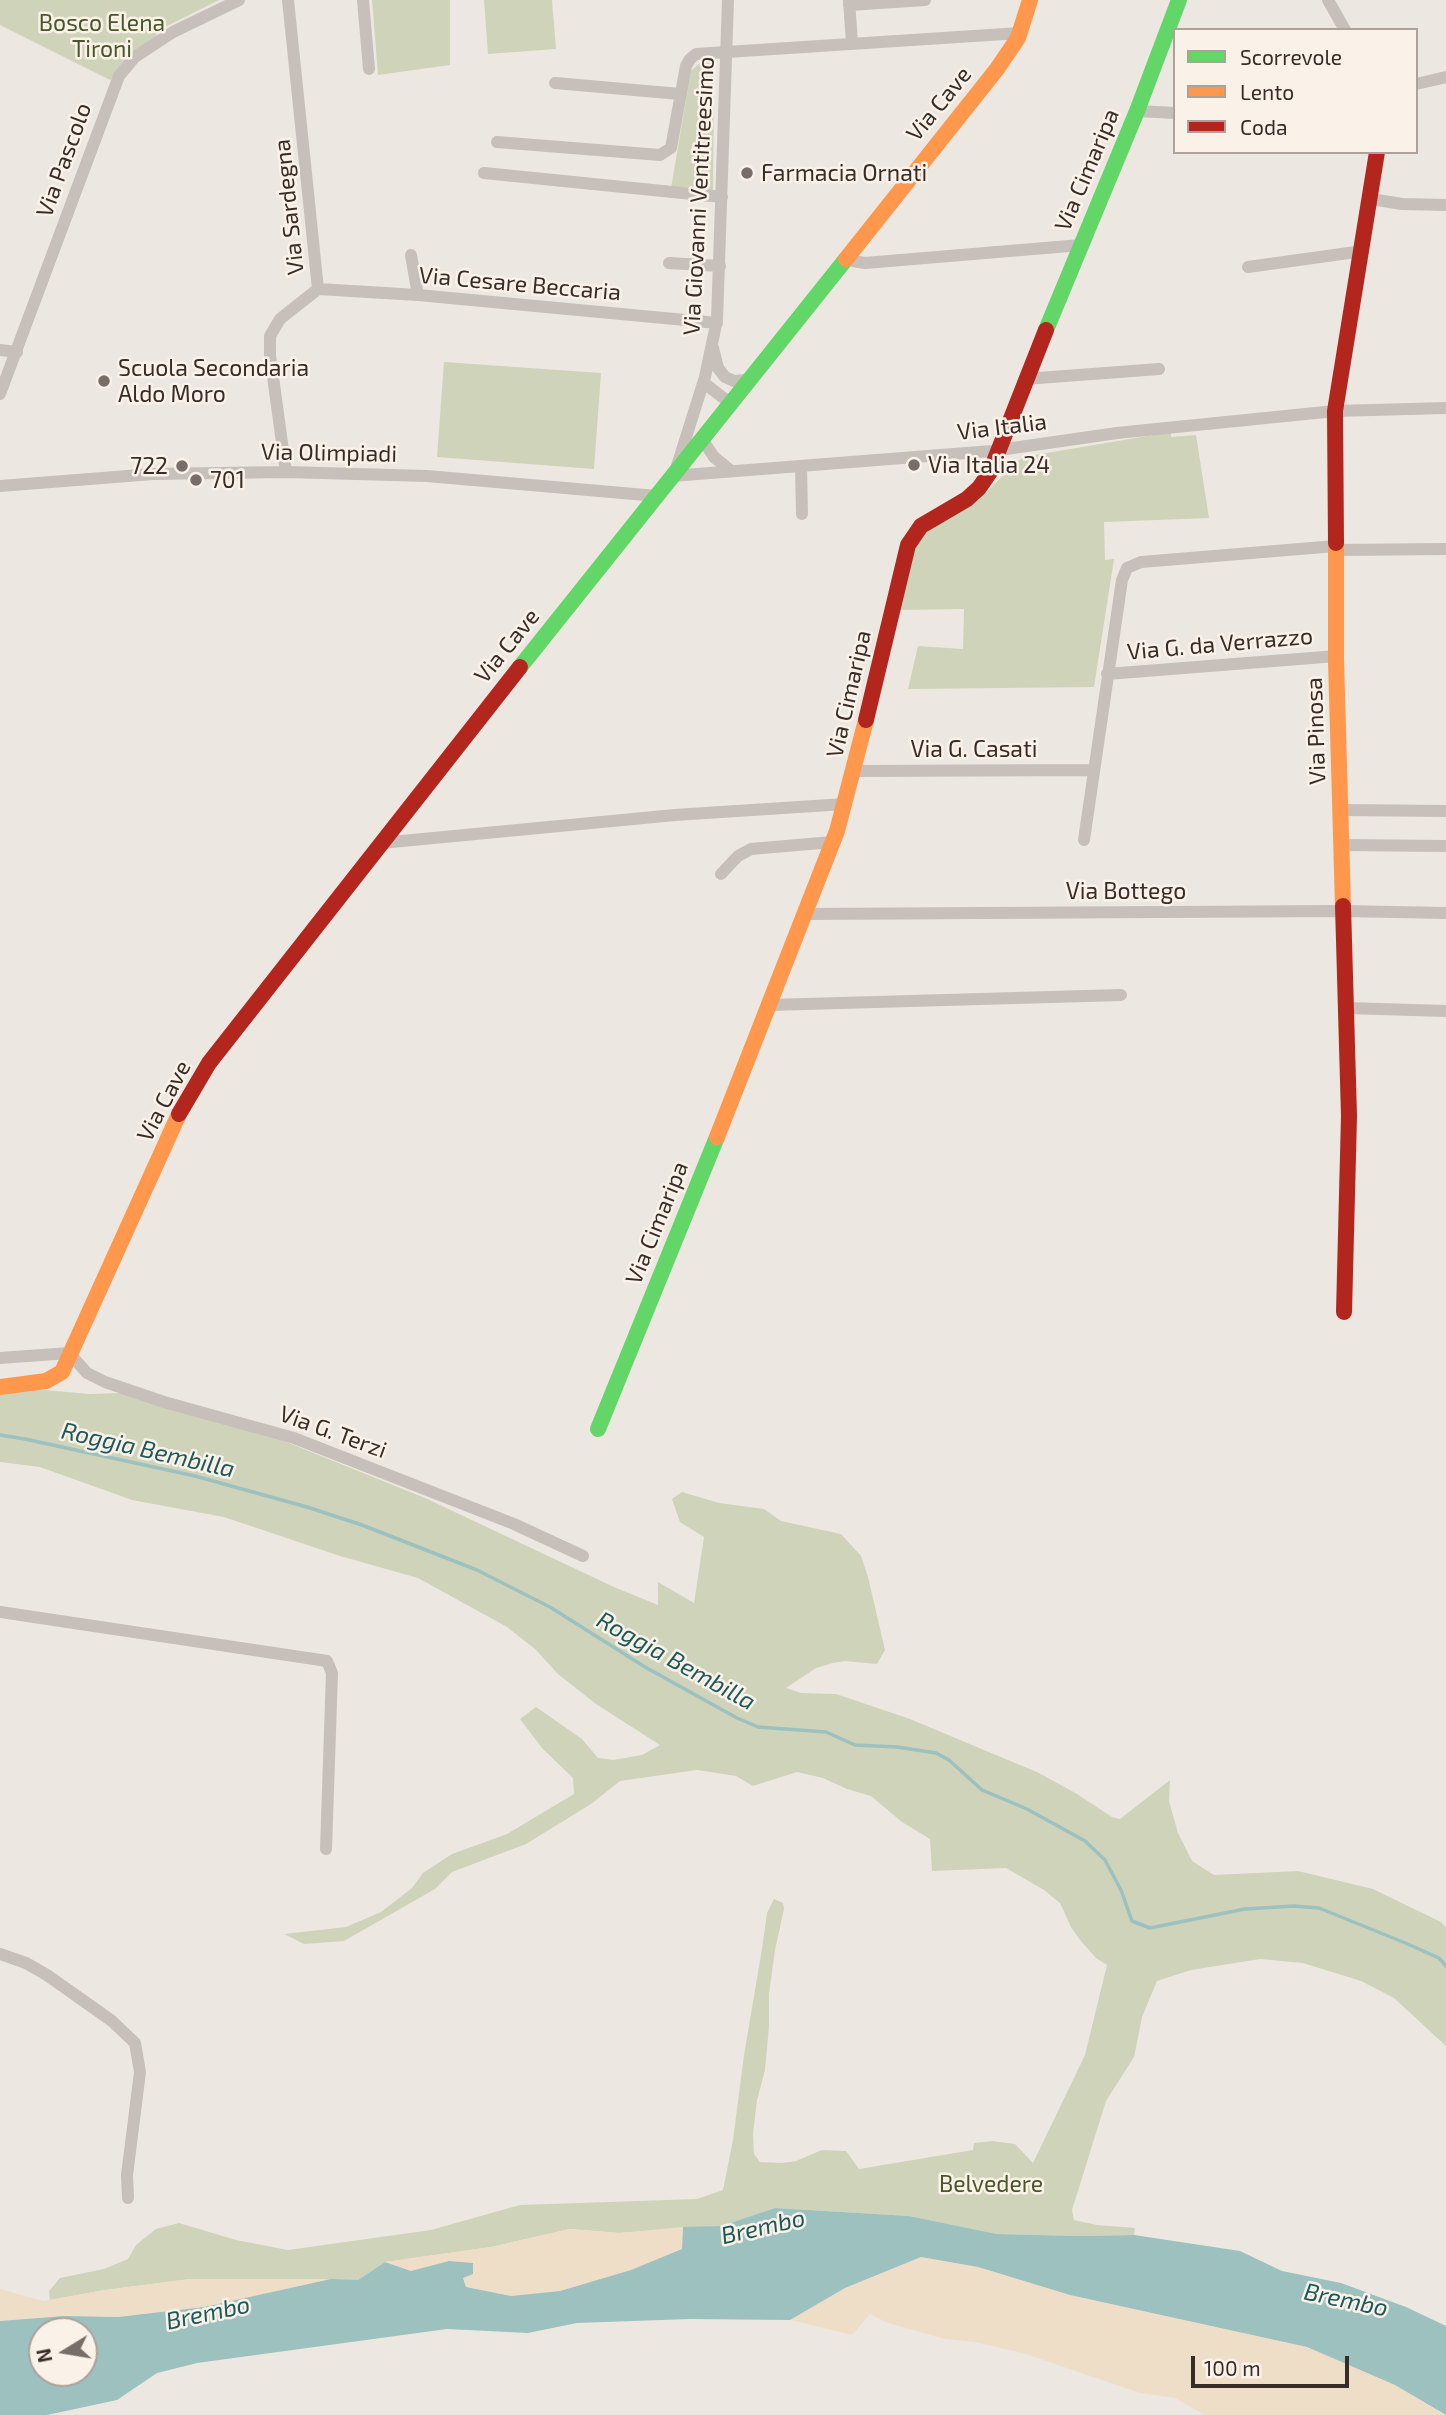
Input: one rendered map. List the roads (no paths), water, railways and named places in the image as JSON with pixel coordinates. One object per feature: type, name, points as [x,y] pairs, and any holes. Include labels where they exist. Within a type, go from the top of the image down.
[{"type":"street","name":"Via Pascolo","points":[[0,394],[119,76],[135,57],[173,32],[239,0]]},
{"type":"street","name":"Via Sardegna","points":[[286,472],[270,355],[270,336],[280,319],[318,289],[288,0]]},
{"type":"street","points":[[363,0],[369,69]]},
{"type":"street","name":"Via Giovanni Ventitreesimo","points":[[674,474],[681,446],[704,383],[717,323],[728,0]]},
{"type":"street","points":[[852,43],[849,2],[925,0]]},
{"type":"street","name":"Via Cave","points":[[0,1387],[53,1379],[62,1372],[193,1088],[214,1057],[747,380],[997,69],[1020,33],[1030,0]]},
{"type":"street","name":"Via Cimaripa","points":[[598,1429],[833,842],[854,771],[908,545],[913,534],[924,523],[959,504],[975,492],[987,477],[1137,111],[1179,0]]},
{"type":"street","points":[[1328,0],[1344,28]]},
{"type":"street","points":[[497,142],[664,155],[671,148],[686,66],[692,57],[727,52],[1020,33]]},
{"type":"street","points":[[1418,84],[1446,77]]},
{"type":"street","points":[[555,83],[680,94]]},
{"type":"street","points":[[1137,111],[1173,113]]},
{"type":"street","name":"Via Pinosa","points":[[1344,1312],[1349,1116],[1336,656],[1335,411],[1377,154]]},
{"type":"street","points":[[484,173],[722,197]]},
{"type":"street","points":[[1371,199],[1402,204],[1446,205]]},
{"type":"street","points":[[847,255],[853,261],[865,263],[1081,245]]},
{"type":"street","points":[[1248,267],[1363,251]]},
{"type":"street","points":[[411,255],[418,295]]},
{"type":"street","points":[[669,263],[720,266]]},
{"type":"street","name":"Via Cesare Beccaria","points":[[318,289],[418,295],[717,323]]},
{"type":"street","points":[[713,346],[719,370],[725,377],[734,381],[747,380]]},
{"type":"street","points":[[0,350],[17,352]]},
{"type":"street","points":[[1025,379],[1159,369]]},
{"type":"street","points":[[704,383],[730,403]]},
{"type":"street","name":"Via Italia","points":[[674,474],[999,450],[1116,433],[1335,411],[1446,408]]},
{"type":"street","points":[[702,439],[713,457],[731,471]]},
{"type":"street","points":[[801,466],[802,514]]},
{"type":"street","name":"Via Olimpiadi","points":[[0,486],[153,474],[286,472],[427,477],[657,496]]},
{"type":"street","points":[[1084,839],[1123,576],[1130,566],[1141,562],[1180,558],[1336,548],[1446,549]]},
{"type":"street","name":"Via G. da Verrazzo","points":[[1108,674],[1336,656]]},
{"type":"street","name":"Via G. Casati","points":[[854,771],[1094,770]]},
{"type":"street","points":[[381,843],[675,815],[845,804]]},
{"type":"street","points":[[1341,810],[1446,811]]},
{"type":"street","points":[[721,874],[736,858],[751,849],[833,842]]},
{"type":"street","points":[[1342,845],[1446,846]]},
{"type":"street","name":"Via Bottego","points":[[806,914],[1343,911],[1446,913]]},
{"type":"street","points":[[770,1005],[1121,995]]},
{"type":"street","points":[[1346,1008],[1446,1012]]},
{"type":"street","points":[[0,1358],[69,1353]]},
{"type":"street","name":"Via G. Terzi","points":[[69,1353],[84,1370],[105,1382],[164,1402],[294,1438],[514,1524],[583,1556]]},
{"type":"street","points":[[0,1612],[327,1661],[332,1673],[326,1849]]},
{"type":"street","points":[[0,1954],[30,1965],[53,1979],[112,2021],[135,2043],[140,2061],[140,2078],[127,2175],[128,2198]]},
{"type":"water","name":"Brembo","points":[[775,2208],[909,2216],[997,2234],[1134,2235],[1240,2251],[1282,2271],[1341,2283],[1406,2307],[1446,2326],[1446,2415],[1395,2385],[1307,2347],[1070,2295],[978,2267],[921,2257],[845,2288],[790,2320],[689,2319],[577,2323],[528,2333],[447,2329],[197,2363],[157,2373],[117,2400],[47,2415],[0,2415],[0,2321],[28,2319],[28,2387],[98,2387],[98,2317],[51,2317],[64,2316],[118,2317],[204,2307],[331,2279],[358,2280],[385,2262],[411,2271],[449,2261],[473,2263],[473,2274],[463,2278],[466,2287],[511,2296],[560,2291],[631,2270],[682,2249],[683,2227],[721,2226]]},
{"type":"waterway","name":"Roggia Bembilla","points":[[0,1435],[195,1476],[362,1525],[477,1570],[550,1607],[645,1667],[758,1727],[826,1732],[855,1745],[897,1747],[936,1753],[949,1760],[982,1790],[1027,1809],[1085,1841],[1105,1860],[1121,1890],[1132,1921],[1150,1928],[1245,1909],[1294,1906],[1319,1908],[1439,1958],[1446,1966]]},
{"type":"place","name":"Farmacia Ornati","points":[[747,173]]},
{"type":"place","name":"Scuola Secondaria Aldo Moro","points":[[104,381]]},
{"type":"place","name":"Via Italia 24","points":[[914,465]]},
{"type":"place","name":"722","points":[[182,466]]},
{"type":"place","name":"701","points":[[196,480]]},
{"type":"park label","name":"Bosco Elena Tironi","points":[[102,36]]},
{"type":"park label","name":"Belvedere","points":[[991,2184]]}]
